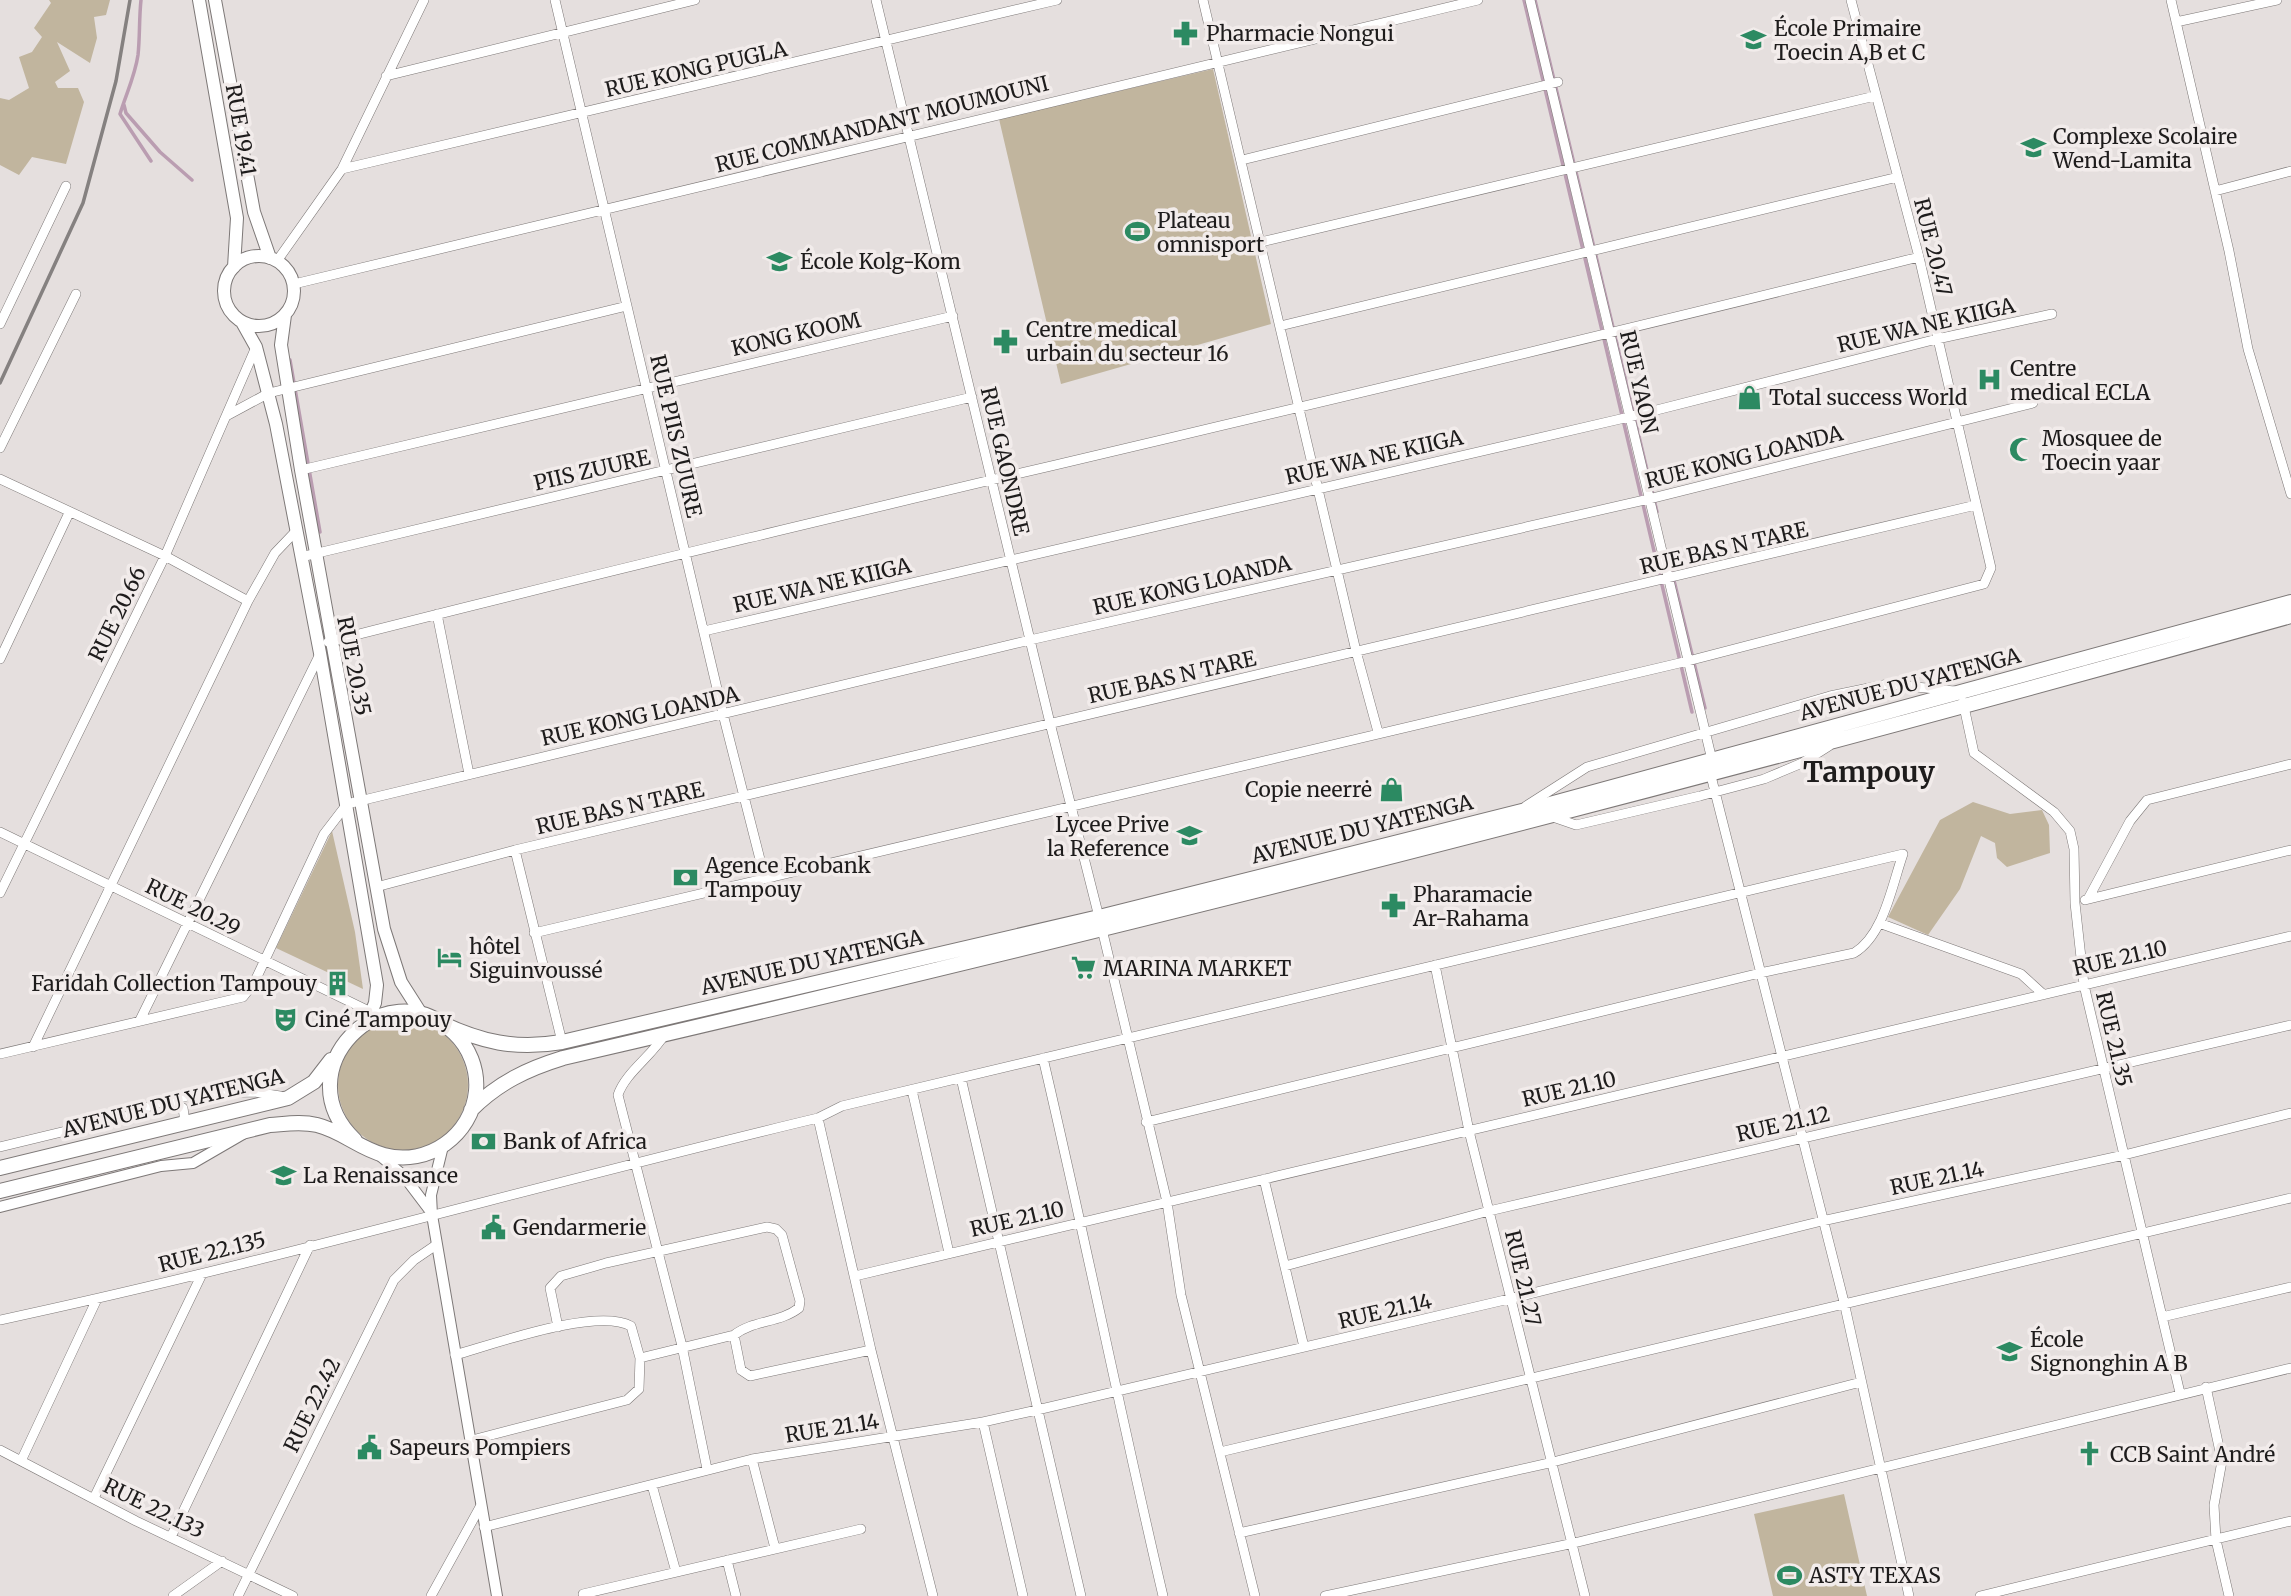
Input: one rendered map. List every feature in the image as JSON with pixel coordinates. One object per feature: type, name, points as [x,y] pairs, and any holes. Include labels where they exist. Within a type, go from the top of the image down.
[{"type":"main road","name":"RUE 19.41","points":[[199,0],[237,218],[234,267]]},
{"type":"main road","name":"RUE 19.41","points":[[215,0],[252,201],[274,260]]},
{"type":"main road","points":[[251,257],[274,260],[288,271],[294,284],[293,301],[285,315],[264,326],[242,322],[228,307],[224,286],[234,267],[251,257]]},
{"type":"main road","name":"RUE 20.35","points":[[285,315],[281,345],[300,470],[308,555],[354,802],[376,973],[377,993],[369,1017]]},
{"type":"main road","name":"RUE 20.35","points":[[242,322],[256,347],[269,393],[296,531],[308,555]]},
{"type":"main road","name":"AVENUE DU YATENGA","points":[[439,1022],[473,1038],[492,1043],[538,1046],[721,1012],[1548,815],[1711,766],[1962,698],[2291,602]]},
{"type":"main road","name":"AVENUE DU YATENGA","points":[[1101,923],[1518,811],[1846,736],[1962,698],[2291,616]]},
{"type":"main road","name":"RUE 20.35","points":[[354,802],[396,969],[406,993],[422,1015]]},
{"type":"main road","name":"AVENUE DU YATENGA","points":[[471,1110],[501,1083],[533,1067],[665,1034],[721,1012]]},
{"type":"main road","points":[[390,1013],[422,1015],[439,1022],[454,1033],[470,1056],[476,1083],[471,1110],[457,1134],[443,1146],[415,1157],[377,1153],[355,1140],[340,1121],[331,1098],[331,1074],[339,1051],[351,1034],[369,1017],[390,1013]]},
{"type":"main road","name":"AVENUE DU YATENGA","points":[[0,1168],[288,1098],[314,1082],[339,1051]]},
{"type":"main road","name":"AVENUE DU YATENGA","points":[[0,1191],[252,1128],[314,1124],[355,1140]]},
{"type":"street","points":[[274,260],[342,169],[424,0]]},
{"type":"street","name":"RUE PIIS ZUURE","points":[[555,0],[723,714],[765,879]]},
{"type":"street","points":[[386,76],[695,0]]},
{"type":"street","name":"RUE GAONDRE","points":[[876,0],[1049,723],[1101,923],[1126,1039],[1167,1202],[1181,1295],[1255,1596]]},
{"type":"street","name":"RUE KONG PUGLA","points":[[342,169],[1057,0]]},
{"type":"street","points":[[1203,0],[1356,651],[1378,732]]},
{"type":"street","name":"RUE COMMANDANT MOUMOUNI","points":[[294,284],[1478,0]]},
{"type":"street","name":"RUE YAON","points":[[1530,0],[1554,84],[1571,170],[1706,735],[1716,792],[1844,1302],[1878,1467],[1909,1596]]},
{"type":"street","name":"RUE 20.47","points":[[1688,661],[1984,584],[1991,568],[1919,257],[1851,0]]},
{"type":"street","points":[[2171,0],[2248,349],[2291,494]]},
{"type":"street","points":[[2176,22],[2277,0]]},
{"type":"street","points":[[1242,160],[1554,84]]},
{"type":"street","points":[[1261,242],[1875,96]]},
{"type":"street","points":[[2215,191],[2291,171]]},
{"type":"street","points":[[1280,326],[1898,177]]},
{"type":"street","points":[[0,324],[66,186]]},
{"type":"street","points":[[140,1020],[325,647],[437,614],[685,551],[1611,335],[1919,257]]},
{"type":"street","points":[[0,448],[76,294]]},
{"type":"street","points":[[228,415],[269,393],[287,388],[627,306]]},
{"type":"street","name":"RUE WA NE KIIGA","points":[[704,631],[1629,417],[1937,339],[2052,314]]},
{"type":"street","name":"KONG KOOM","points":[[300,470],[646,386],[953,316]]},
{"type":"street","name":"RUE 20.66","points":[[0,893],[165,556],[256,347]]},
{"type":"street","name":"PIIS ZUURE","points":[[308,555],[972,397]]},
{"type":"street","name":"RUE KONG LOANDA","points":[[354,802],[1030,640],[1649,499],[2033,403]]},
{"type":"street","points":[[0,480],[165,556],[248,601]]},
{"type":"street","name":"RUE BAS N TARE","points":[[376,887],[516,850],[1976,505]]},
{"type":"street","points":[[0,659],[69,513]]},
{"type":"street","points":[[33,1047],[248,601],[275,553],[296,531]]},
{"type":"street","points":[[437,614],[469,774]]},
{"type":"street","points":[[534,933],[1688,661]]},
{"type":"street","points":[[1518,811],[1587,766],[1706,735],[1830,696],[1888,684],[1962,698]]},
{"type":"street","name":"RUE 21.35","points":[[1962,698],[1974,753],[2054,811],[2070,831],[2074,849],[2075,902],[2084,985],[2180,1393]]},
{"type":"street","points":[[1548,815],[1576,825],[1716,792],[1764,779],[1802,763],[1846,736]]},
{"type":"street","points":[[2088,899],[2130,821],[2147,800],[2291,764]]},
{"type":"street","points":[[0,1054],[243,997],[264,961],[324,834],[354,802]]},
{"type":"street","name":"RUE 20.29","points":[[0,832],[264,961],[369,1017]]},
{"type":"street","points":[[516,850],[562,1042]]},
{"type":"street","points":[[2075,902],[2291,850]]},
{"type":"street","name":"RUE 22.135","points":[[0,1320],[202,1274],[633,1162],[818,1118],[842,1106],[1903,854],[1879,923]]},
{"type":"street","points":[[1146,1122],[1760,973],[1854,953],[1862,948],[1879,923],[2021,974],[2043,995]]},
{"type":"street","name":"RUE 21.10","points":[[855,1276],[2291,936]]},
{"type":"street","name":"RUE 21.27","points":[[1435,965],[1450,1050],[1469,1131],[1549,1463],[1574,1544],[1585,1596]]},
{"type":"street","name":"RUE 21.12","points":[[1285,1266],[1489,1211],[2291,1025]]},
{"type":"street","points":[[665,1034],[653,1054],[630,1074],[618,1096],[682,1346],[707,1469]]},
{"type":"street","points":[[1043,1058],[1081,1223],[1114,1392],[1163,1596]]},
{"type":"street","points":[[961,1078],[1081,1596]]},
{"type":"street","points":[[912,1090],[949,1253]]},
{"type":"street","points":[[0,1147],[128,1116],[172,1099],[200,1093],[254,1092],[288,1098]]},
{"type":"street","points":[[172,1099],[183,1108],[185,1122]]},
{"type":"street","name":"RUE 21.14","points":[[484,1527],[752,1459],[983,1422],[1038,1410],[1510,1300],[1822,1221],[2124,1156],[2291,1113]]},
{"type":"street","points":[[818,1118],[871,1350],[895,1436],[932,1596]]},
{"type":"street","points":[[0,1207],[161,1166],[193,1163],[252,1128]]},
{"type":"street","points":[[443,1146],[431,1195],[432,1215],[472,1440],[480,1507],[496,1596]]},
{"type":"street","points":[[377,1153],[403,1175],[432,1215]]},
{"type":"street","points":[[1264,1179],[1304,1348]]},
{"type":"street","points":[[1220,1452],[2291,1198]]},
{"type":"street","points":[[558,1327],[551,1288],[554,1281],[561,1276],[606,1263],[767,1227],[776,1229],[782,1235],[800,1300],[799,1308],[790,1315],[745,1326],[734,1335],[640,1358]]},
{"type":"street","points":[[171,1537],[310,1245]]},
{"type":"street","name":"RUE 22.42","points":[[238,1596],[394,1280],[414,1260],[436,1245]]},
{"type":"street","points":[[94,1498],[202,1274]]},
{"type":"street","points":[[2162,1317],[2291,1287]]},
{"type":"street","points":[[21,1461],[97,1299]]},
{"type":"street","points":[[455,1355],[558,1327],[619,1320],[631,1326],[640,1358],[639,1390],[627,1400],[472,1440]]},
{"type":"street","points":[[734,1335],[741,1370],[750,1376],[871,1350]]},
{"type":"street","points":[[1325,1596],[1574,1544],[1878,1467],[2291,1368]]},
{"type":"street","points":[[1239,1533],[1549,1463],[1861,1382]]},
{"type":"street","points":[[2206,1387],[2222,1461],[2214,1505],[2216,1539],[2229,1596]]},
{"type":"street","points":[[983,1422],[1023,1596]]},
{"type":"street","name":"RUE 22.133","points":[[0,1450],[293,1596]]},
{"type":"street","points":[[752,1459],[775,1548]]},
{"type":"street","points":[[652,1485],[676,1572]]},
{"type":"street","points":[[431,1596],[480,1507]]},
{"type":"street","points":[[1980,1596],[2291,1521]]},
{"type":"street","points":[[583,1594],[861,1529]]},
{"type":"street","points":[[727,1560],[736,1596]]},
{"type":"street","points":[[173,1596],[222,1562]]},
{"type":"shaded area","points":[[49,0],[110,0],[106,15],[94,17],[97,38],[90,63],[57,42],[70,71],[55,82],[58,88],[78,88],[84,102],[66,164],[32,157],[19,175],[0,165],[0,98],[9,100],[29,88],[19,57],[32,52],[42,37],[34,28],[51,3]]},
{"type":"shaded area","name":"Plateau omnisport","points":[[1213,69],[1271,324],[1061,384],[999,119]]},
{"type":"shaded area","points":[[1973,802],[2010,814],[2042,810],[2049,825],[2050,853],[2007,867],[1997,858],[1995,843],[1981,836],[1960,889],[1928,935],[1888,917],[1940,820]]},
{"type":"shaded area","points":[[332,831],[355,932],[363,989],[276,948]]},
{"type":"shaded area","points":[[403,1020],[428,1025],[449,1039],[463,1060],[468,1085],[463,1110],[449,1131],[428,1145],[403,1150],[378,1145],[357,1131],[343,1110],[338,1085],[343,1060],[357,1039],[378,1025]]},
{"type":"shaded area","points":[[1844,1494],[1867,1596],[1773,1596],[1754,1514]]},
{"type":"waterway","points":[[141,0],[137,63],[120,114],[151,161]]},
{"type":"waterway","points":[[1524,0],[1692,712]]},
{"type":"waterway","points":[[1535,0],[1657,512]]},
{"type":"waterway","points":[[124,105],[126,113],[160,152],[192,180]]},
{"type":"waterway","points":[[290,360],[320,532]]},
{"type":"waterway","points":[[1670,564],[1705,708]]},
{"type":"railway","points":[[0,383],[83,203],[116,81],[130,0]]},
{"type":"place","name":"Pharmacie Nongui","points":[[1186,33]]},
{"type":"place","name":"École Primaire Toecin A,B et C","points":[[1754,40]]},
{"type":"place","name":"Complexe Scolaire Wend-Lamita","points":[[2033,148]]},
{"type":"place","name":"Plateau omnisport","points":[[1137,232]]},
{"type":"place","name":"École Kolg-Kom","points":[[780,261]]},
{"type":"place","name":"Centre medical urbain du secteur 16","points":[[1006,341]]},
{"type":"place","name":"Centre medical ECLA","points":[[1990,380]]},
{"type":"place","name":"Total success World","points":[[1749,397]]},
{"type":"place","name":"Mosquee de Toecin yaar","points":[[2022,450]]},
{"type":"place","name":"Copie neerrė","points":[[1392,789]]},
{"type":"place","name":"Lycee Prive la Reference","points":[[1189,836]]},
{"type":"place","name":"Agence Ecobank Tampouy","points":[[685,877]]},
{"type":"place","name":"Pharamacie Ar-Rahama","points":[[1393,906]]},
{"type":"place","name":"hôtel Siguinvoussé","points":[[449,958]]},
{"type":"place","name":"MARINA MARKET","points":[[1083,968]]},
{"type":"place","name":"Faridah Collection Tampouy","points":[[337,983]]},
{"type":"place","name":"Ciné Tampouy","points":[[285,1019]]},
{"type":"place","name":"Bank of Africa","points":[[483,1141]]},
{"type":"place","name":"La Renaissance","points":[[283,1175]]},
{"type":"place","name":"Gendarmerie","points":[[493,1227]]},
{"type":"place","name":"École Signonghin A B","points":[[2010,1351]]},
{"type":"place","name":"Sapeurs Pompiers","points":[[369,1447]]},
{"type":"place","name":"CCB Saint André","points":[[2090,1454]]},
{"type":"place","name":"ASTY TEXAS","points":[[1789,1575]]},
{"type":"district","name":"Tampouy","points":[[1869,772]]}]
